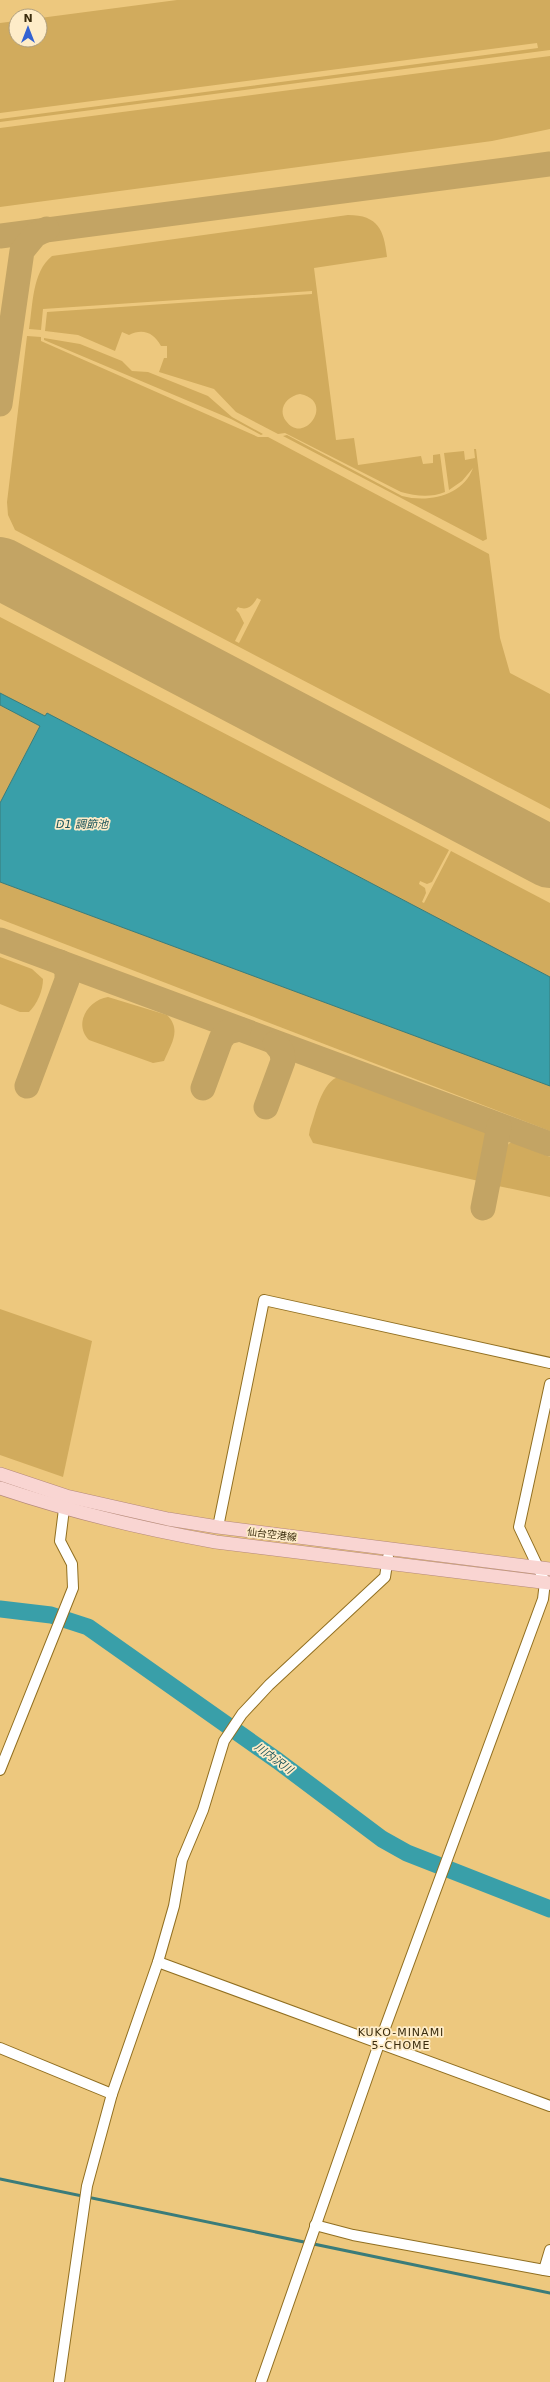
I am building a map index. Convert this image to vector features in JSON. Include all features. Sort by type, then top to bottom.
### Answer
[{"type":"main road","name":"仙台空港線","points":[[0,1474],[66,1496],[168,1519],[218,1527],[544,1569]]},
{"type":"main road","name":"仙台空港線","points":[[0,1488],[62,1509],[165,1533],[216,1542],[387,1564],[547,1582]]},
{"type":"street","points":[[218,1527],[264,1300],[550,1363]]},
{"type":"street","points":[[261,2382],[379,2044],[543,1599],[547,1582],[544,1569],[519,1527],[550,1384]]},
{"type":"street","points":[[0,1770],[68,1604],[73,1588],[74,1576],[72,1564],[60,1541],[62,1509],[66,1496]]},
{"type":"street","points":[[60,2382],[82,2208],[87,2186],[112,2094],[158,1962],[174,1906],[182,1860],[203,1810],[224,1741],[239,1718],[269,1685],[385,1577],[389,1549]]},
{"type":"street","points":[[158,1962],[550,2106]]},
{"type":"street","points":[[0,2048],[112,2094]]},
{"type":"street","points":[[314,2229],[361,2236],[547,2270],[550,2250]]},
{"type":"shaded area","points":[[177,0],[550,0],[550,50],[0,122],[0,119],[538,48],[537,43],[0,113],[0,23],[8,22],[8,48],[48,48],[48,17]]},
{"type":"shaded area","points":[[550,56],[550,129],[492,141],[0,207],[0,128]]},
{"type":"shaded area","points":[[348,215],[367,218],[373,221],[382,232],[387,257],[314,268],[336,440],[354,438],[358,465],[421,456],[423,464],[433,463],[433,455],[440,454],[445,492],[423,496],[401,492],[285,433],[278,434],[236,412],[214,389],[159,372],[164,358],[167,358],[167,346],[161,346],[155,338],[148,333],[139,332],[129,335],[122,332],[115,351],[78,335],[45,331],[47,312],[312,294],[312,291],[43,309],[41,330],[29,329],[34,290],[37,280],[45,263],[52,256]],"holes":[[[300,394],[310,398],[316,405],[316,412],[313,420],[308,425],[301,428],[293,427],[283,416],[283,408],[287,400]]]},
{"type":"shaded area","points":[[27,336],[41,337],[41,341],[258,437],[268,437],[489,554],[500,638],[510,673],[550,694],[550,809],[15,530],[8,515],[7,502]],"holes":[[[257,598],[261,600],[239,643],[235,641],[244,623],[236,610],[238,607],[249,607]]]},
{"type":"shaded area","points":[[44,338],[80,344],[122,361],[132,371],[148,372],[208,396],[232,417],[263,434],[261,435],[231,419],[44,340]]},
{"type":"shaded area","points":[[287,435],[402,496],[423,499],[433,498],[453,491],[468,478],[473,468],[462,481],[449,490],[444,453],[464,451],[465,460],[475,458],[474,449],[476,449],[487,539],[483,541],[283,436]]},
{"type":"shaded area","points":[[0,617],[449,850],[432,882],[427,884],[420,881],[419,884],[425,888],[426,893],[422,902],[424,903],[451,851],[550,903],[550,977],[47,713],[45,716],[0,693]]},
{"type":"shaded area","points":[[0,705],[40,726],[0,803]]},
{"type":"shaded area","points":[[0,882],[550,1086],[550,1131],[0,919]]},
{"type":"shaded area","points":[[0,957],[32,969],[43,979],[39,997],[29,1012],[20,1012],[0,1004]]},
{"type":"shaded area","points":[[108,997],[167,1015],[174,1026],[174,1037],[164,1061],[153,1063],[89,1040],[84,1034],[82,1027],[85,1014],[94,1003]]},
{"type":"shaded area","points":[[340,1076],[485,1131],[490,1136],[492,1142],[483,1182],[313,1143],[309,1135],[320,1099],[328,1085]]},
{"type":"shaded area","points":[[512,1142],[550,1157],[550,1197],[498,1186],[497,1175],[499,1161],[504,1149]]},
{"type":"shaded area","points":[[0,1309],[92,1341],[63,1477],[0,1455]]},
{"type":"water","name":"D1 調節池","points":[[0,693],[45,716],[47,713],[550,977],[550,1086],[0,882],[0,803],[40,726],[0,705]]},
{"type":"waterway","name":"川内沢川","points":[[0,1609],[51,1615],[88,1627],[278,1761],[382,1839],[407,1853],[550,1909]]},
{"type":"waterway","points":[[0,2179],[550,2293]]},
{"type":"taxiway","points":[[0,236],[550,164]]},
{"type":"taxiway","points":[[0,404],[22,251],[35,235],[47,229]]},
{"type":"taxiway","points":[[0,572],[14,575]]},
{"type":"taxiway","points":[[0,940],[550,1144]]},
{"type":"taxiway","points":[[27,1086],[67,980],[67,969],[60,962]]},
{"type":"taxiway","points":[[203,1088],[221,1039],[227,1032],[239,1029]]},
{"type":"taxiway","points":[[266,1107],[283,1061],[282,1052],[275,1043]]},
{"type":"taxiway","points":[[483,1208],[499,1126]]},
{"type":"runway","points":[[0,568],[550,857]]},
{"type":"district","name":"KUKO-MINAMI 5-CHOME","points":[[401,2038]]}]
